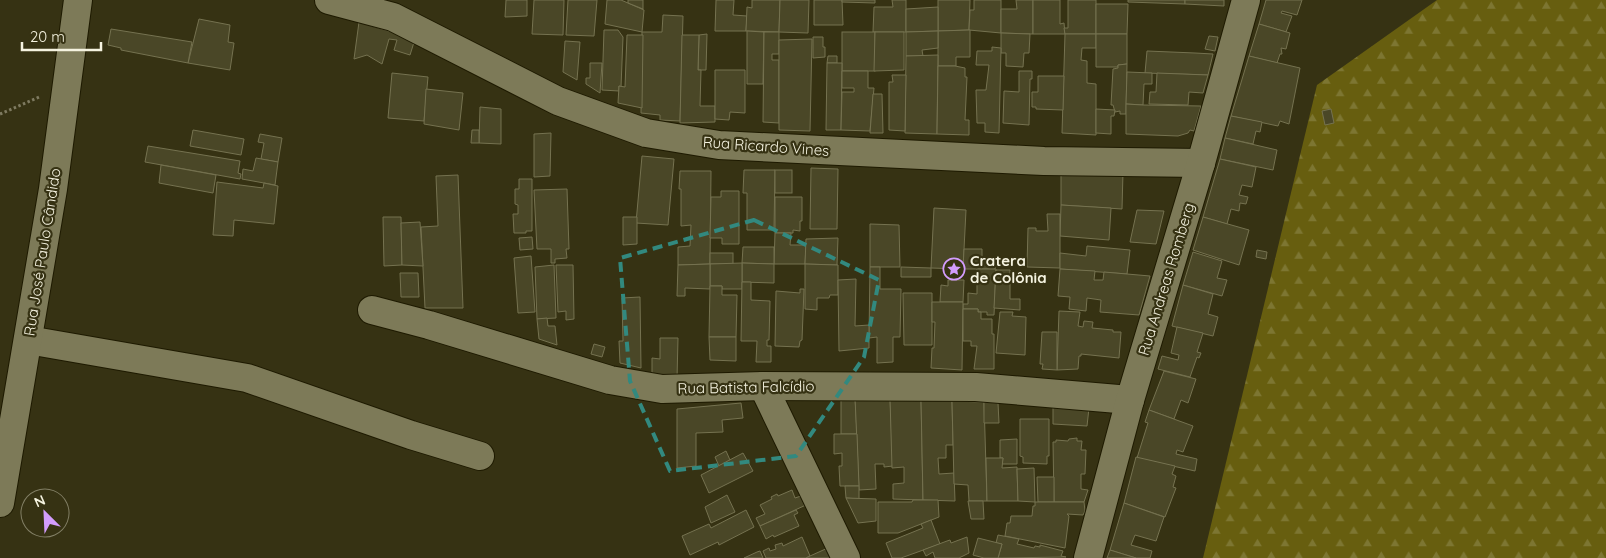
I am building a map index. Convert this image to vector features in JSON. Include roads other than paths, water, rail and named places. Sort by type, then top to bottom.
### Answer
[{"type":"street","name":"Rua José Paulo Cândido","points":[[0,502],[53,189],[78,0]]},
{"type":"street","name":"Rua Ricardo Vines","points":[[329,0],[394,8],[558,101],[646,133],[719,145],[1044,161],[1200,163]]},
{"type":"street","name":"Rua Andreas Romberg","points":[[1088,558],[1130,400],[1246,0]]},
{"type":"street","name":"Rua Batista Falcídio","points":[[372,310],[429,324],[610,380],[662,389],[763,386],[976,387],[1130,400]]},
{"type":"street","points":[[28,340],[247,378],[411,435],[480,456]]},
{"type":"street","points":[[763,386],[846,558]]},
{"type":"place","name":"Cratera de Colônia","points":[[954,269]]}]
